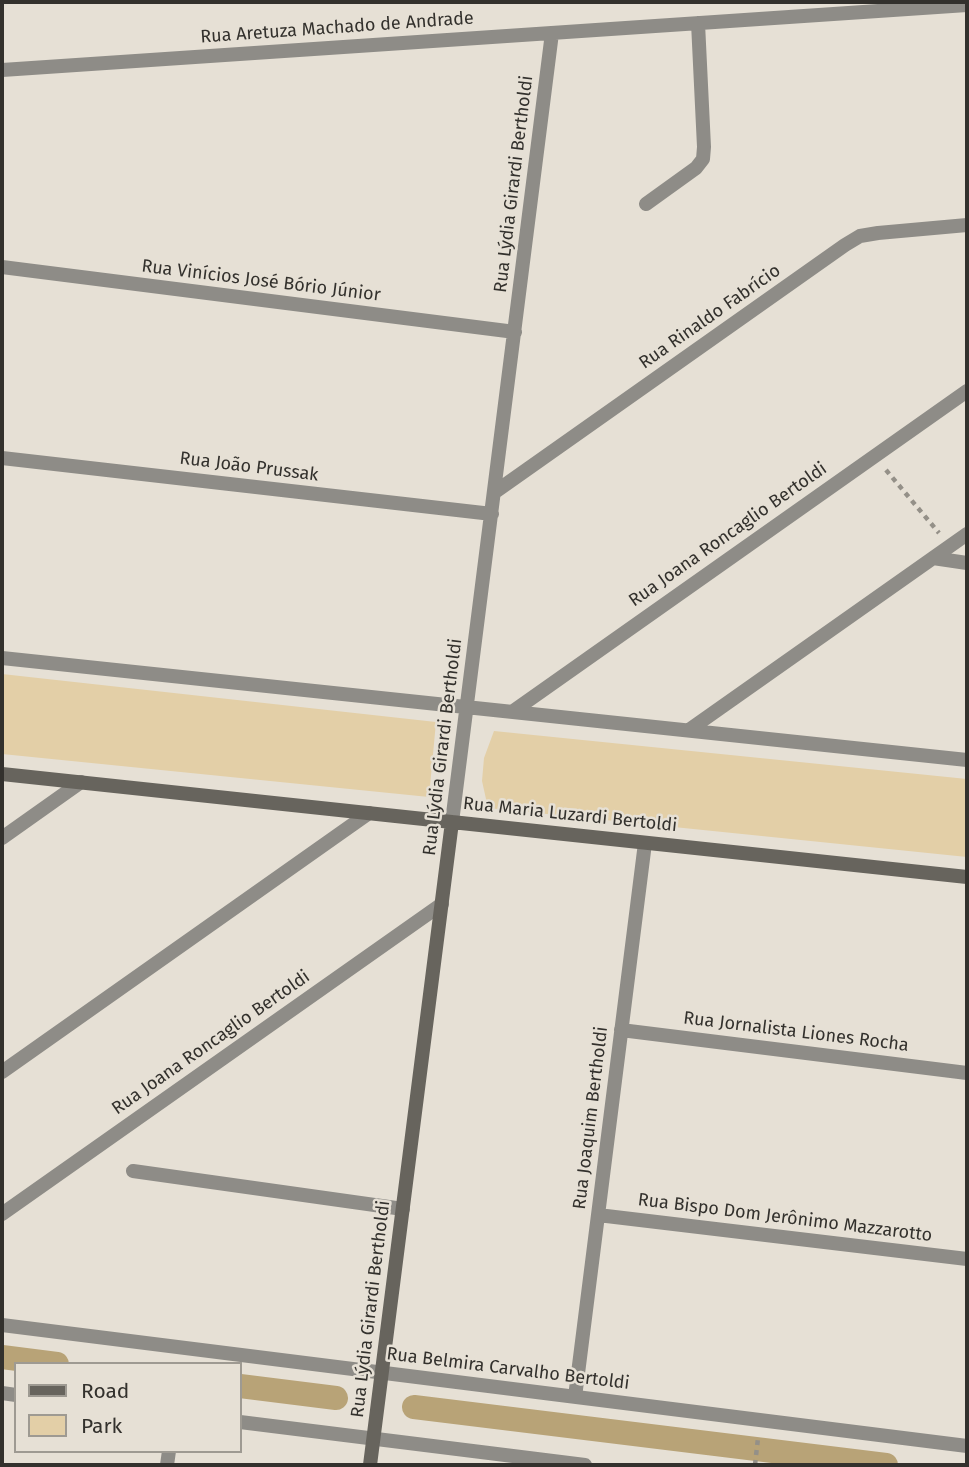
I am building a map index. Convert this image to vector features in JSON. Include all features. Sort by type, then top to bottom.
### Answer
[{"type":"street","name":"Rua Aretuza Machado de Andrade","points":[[2,70],[967,5]]},
{"type":"street","points":[[646,204],[696,168],[703,159],[698,23]]},
{"type":"street","name":"Rua Lýdia Girardi Bertholdi","points":[[370,1465],[552,33]]},
{"type":"street","name":"Rua Rinaldo Fabrício","points":[[495,492],[860,236],[967,225]]},
{"type":"street","name":"Rua Vinícios José Bório Júnior","points":[[2,267],[514,332]]},
{"type":"street","name":"Rua Joana Roncaglio Bertoldi","points":[[512,712],[967,390]]},
{"type":"street","name":"Rua João Prussak","points":[[2,458],[492,514]]},
{"type":"street","points":[[689,730],[967,534]]},
{"type":"street","points":[[933,558],[967,563]]},
{"type":"street","points":[[2,658],[967,760]]},
{"type":"street","name":"Rua Maria Luzardi Bertoldi","points":[[2,774],[967,877]]},
{"type":"street","points":[[2,838],[81,782]]},
{"type":"street","points":[[2,1072],[369,813]]},
{"type":"street","name":"Rua Joaquim Bertholdi","points":[[575,1397],[645,843]]},
{"type":"street","name":"Rua Joana Roncaglio Bertoldi","points":[[2,1214],[442,904]]},
{"type":"street","name":"Rua Jornalista Liones Rocha","points":[[621,1030],[967,1073]]},
{"type":"street","points":[[133,1171],[403,1209]]},
{"type":"street","name":"Rua Bispo Dom Jerônimo Mazzarotto","points":[[598,1215],[967,1259]]},
{"type":"street","name":"Rua Belmira Carvalho Bertoldi","points":[[2,1325],[967,1446]]},
{"type":"street","points":[[242,1422],[585,1465]]},
{"type":"path","points":[[874,456],[950,546]]},
{"type":"path","points":[[755,1465],[761,1420]]},
{"type":"green space","points":[[2,674],[436,722],[429,797],[2,754]]},
{"type":"green space","points":[[494,731],[967,779],[967,857],[488,808],[482,781],[484,758]]},
{"type":"waterway","points":[[2,1357],[41,1362]]},
{"type":"waterway","points":[[242,1386],[336,1398]]},
{"type":"waterway","points":[[414,1407],[886,1465]]}]
